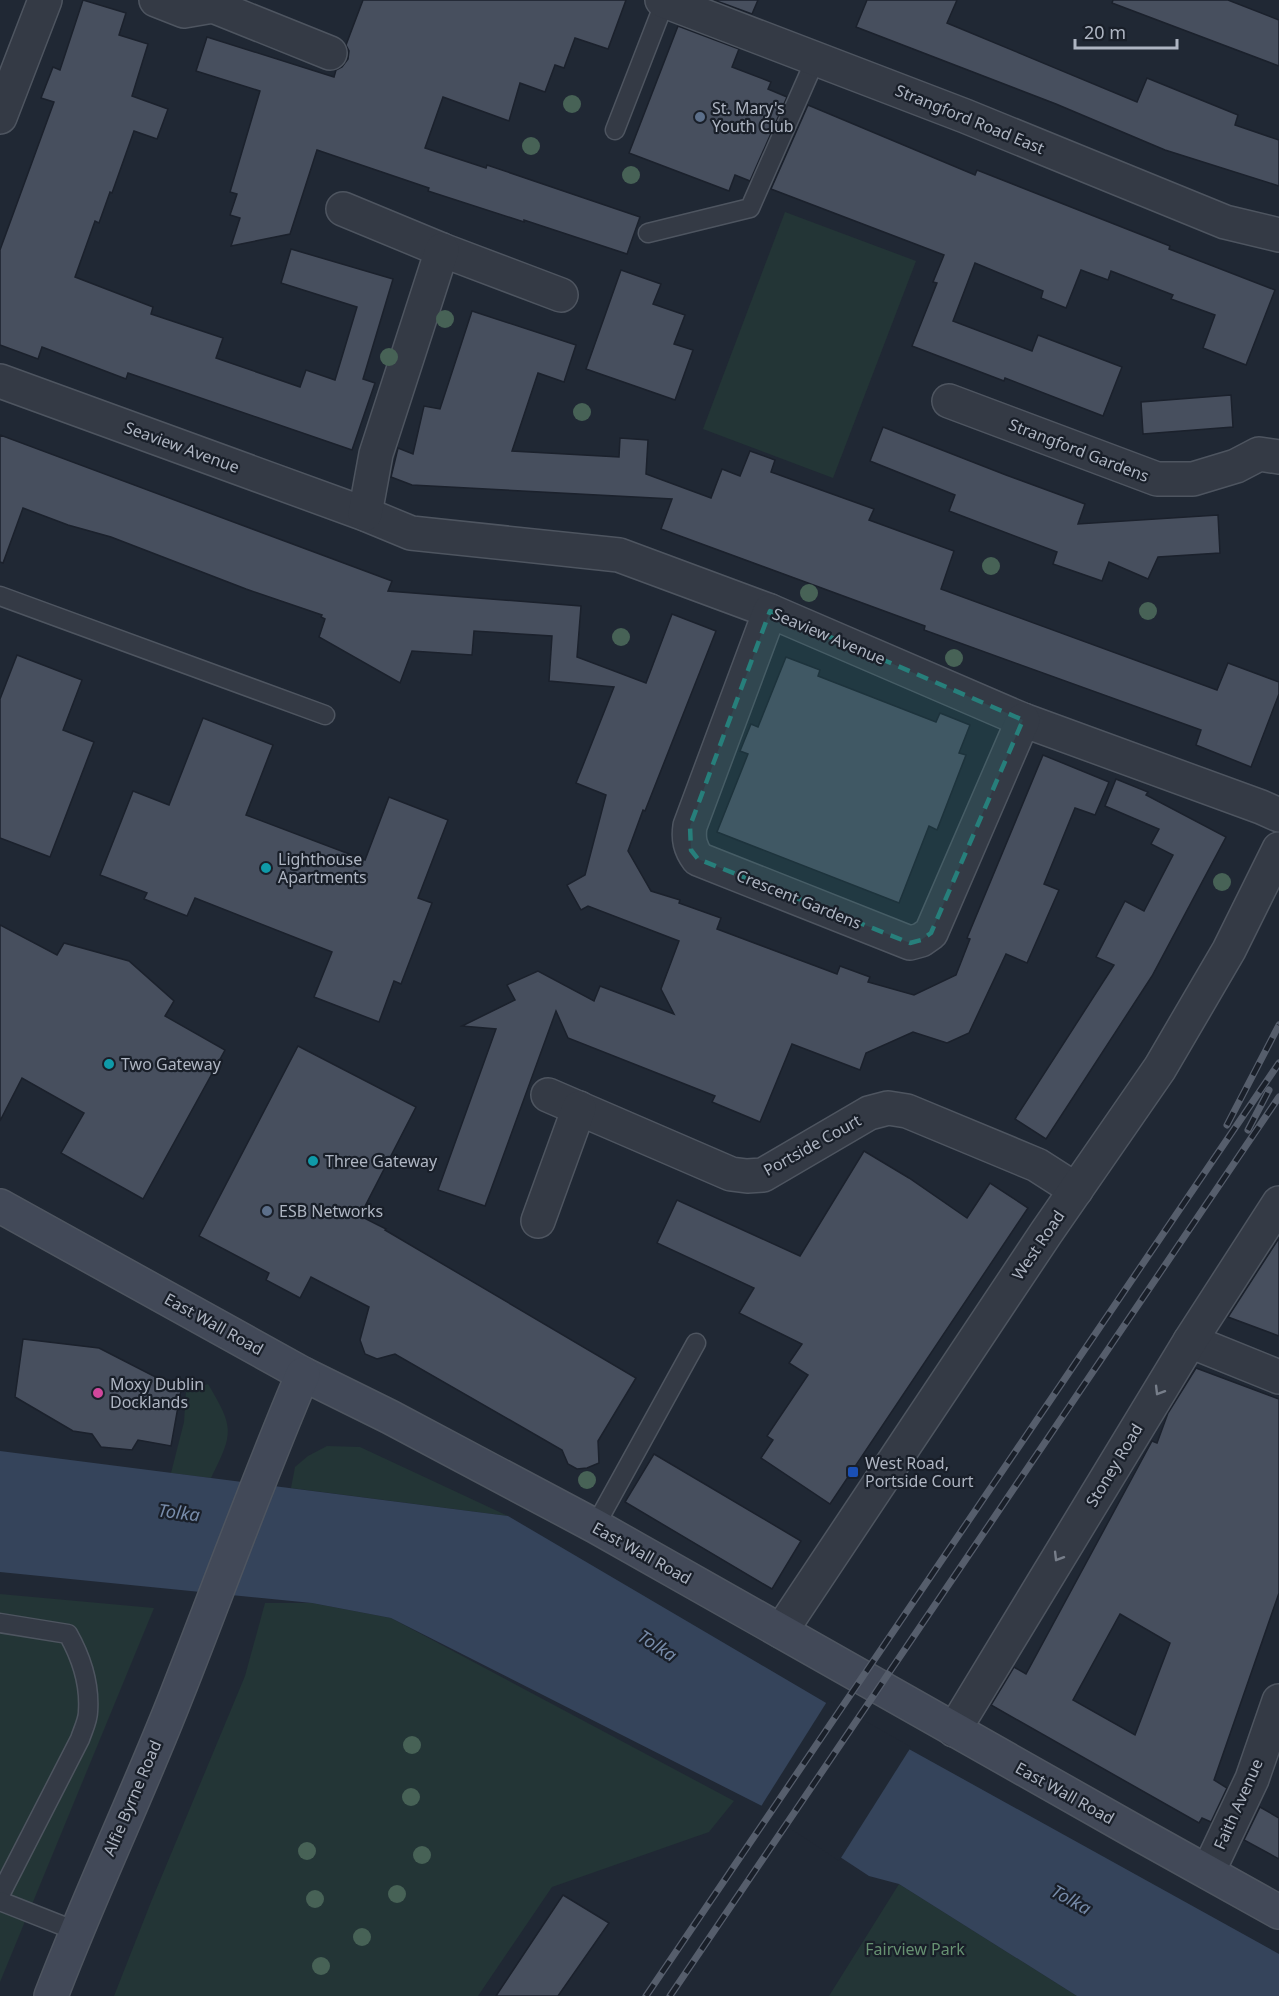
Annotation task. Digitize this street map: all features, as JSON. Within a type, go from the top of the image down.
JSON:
[{"type":"main road","name":"East Wall Road","points":[[0,1206],[303,1374],[390,1417],[595,1526],[1279,1912]]},
{"type":"main road","name":"Alfie Byrne Road","points":[[51,1996],[76,1931],[177,1695],[212,1600],[303,1374]]},
{"type":"street","points":[[0,117],[45,0]]},
{"type":"street","points":[[156,0],[184,11],[213,6],[330,53]]},
{"type":"street","name":"Strangford Road East","points":[[663,0],[966,116],[1225,222],[1279,235]]},
{"type":"street","points":[[343,209],[442,250],[561,295]]},
{"type":"street","points":[[365,514],[376,454],[442,250]]},
{"type":"street","name":"Seaview Avenue","points":[[0,381],[365,514],[411,533],[619,555],[770,610],[1023,720],[1279,815]]},
{"type":"street","name":"Strangford Gardens","points":[[949,401],[1157,479],[1193,479],[1236,466],[1259,454],[1279,457]]},
{"type":"street","name":"Crescent Gardens","points":[[770,610],[690,826],[691,850],[698,859],[910,943],[921,940],[931,933],[1023,720]]},
{"type":"street","name":"West Road","points":[[781,1631],[1160,1068],[1229,950],[1279,849]]},
{"type":"street","name":"Portside Court","points":[[548,1095],[731,1174],[747,1176],[763,1175],[869,1113],[888,1108],[906,1111],[1037,1165],[1076,1190]]},
{"type":"street","points":[[538,1221],[579,1108]]},
{"type":"street","name":"Stoney Road","points":[[954,1730],[1190,1341],[1279,1203]]},
{"type":"street","points":[[1190,1341],[1279,1377]]},
{"type":"street","name":"Faith Avenue","points":[[1208,1872],[1252,1779],[1279,1701]]},
{"type":"lane","points":[[615,130],[663,0]]},
{"type":"lane","points":[[648,233],[750,208],[816,58]]},
{"type":"lane","points":[[0,596],[325,715]]},
{"type":"lane","points":[[595,1526],[696,1343]]},
{"type":"lane","points":[[0,1623],[68,1634],[77,1650],[86,1682],[88,1713],[80,1739],[0,1895]]},
{"type":"lane","points":[[0,1901],[76,1931]]},
{"type":"highlighted area","points":[[770,611],[1023,720],[931,933],[921,940],[910,943],[698,859],[691,850],[690,826]]},
{"type":"green space","points":[[785,212],[916,261],[833,478],[703,429]]},
{"type":"green space","points":[[208,1384],[226,1421],[228,1430],[224,1450],[211,1478],[171,1473],[184,1422],[186,1391]]},
{"type":"green space","points":[[327,1446],[360,1447],[508,1516],[291,1488],[295,1467],[308,1456]]},
{"type":"green space","points":[[0,1594],[154,1608],[0,1982]]},
{"type":"green space","points":[[265,1603],[312,1603],[391,1618],[734,1801],[709,1832],[552,1887],[478,1996],[114,1996],[245,1676]]},
{"type":"green space","name":"Fairview Park","points":[[899,1884],[1077,1996],[829,1996]]},
{"type":"water","name":"Tolka","points":[[0,1451],[508,1516],[833,1707],[1279,1954],[1279,1996],[1077,1996],[899,1884],[869,1876],[764,1807],[391,1618],[312,1603],[0,1572]]},
{"type":"pier","points":[[828,1700],[911,1747],[839,1861],[760,1808]]},
{"type":"building","points":[[83,0],[126,13],[119,35],[148,44],[132,96],[168,109],[157,139],[134,131],[112,193],[110,192],[99,223],[95,221],[75,277],[153,307],[151,314],[223,338],[216,358],[300,387],[306,370],[335,380],[357,307],[281,283],[291,249],[393,279],[363,379],[375,383],[352,450],[128,373],[126,379],[42,347],[38,359],[0,345],[0,250],[54,102],[41,98],[53,67],[60,70]]},
{"type":"building","points":[[363,0],[626,0],[608,49],[575,38],[564,68],[555,65],[545,92],[520,83],[509,121],[443,97],[425,148],[486,168],[487,165],[640,217],[627,254],[428,191],[429,188],[317,150],[290,234],[231,246],[240,218],[230,215],[237,194],[230,192],[260,91],[196,71],[207,37],[334,77],[336,70],[342,67],[348,59],[349,51],[346,45]]},
{"type":"building","points":[[714,0],[758,0],[752,14]]},
{"type":"building","points":[[867,0],[957,0],[947,23],[1137,102],[1147,78],[1238,115],[1235,125],[1279,140],[1279,186],[1165,150],[1056,104],[856,27]]},
{"type":"building","points":[[1113,0],[1228,0],[1279,20],[1279,66],[1112,3]]},
{"type":"building","name":"St. Mary's Youth Club","points":[[678,26],[739,49],[732,67],[771,82],[768,89],[787,97],[750,181],[735,175],[729,191],[629,153]]},
{"type":"building","points":[[808,105],[975,175],[977,170],[1275,290],[1246,365],[1203,348],[1215,315],[1171,299],[1173,295],[1111,271],[1108,280],[1081,270],[1066,308],[1041,298],[1043,291],[975,263],[953,321],[1032,351],[1038,335],[1122,367],[1103,416],[1005,378],[1004,381],[912,346],[937,283],[933,282],[944,255],[771,189]]},
{"type":"building","points":[[621,270],[661,284],[653,304],[685,315],[674,344],[693,350],[675,400],[586,369]]},
{"type":"building","points":[[472,311],[576,345],[564,382],[538,373],[512,451],[619,457],[620,438],[648,440],[646,474],[711,498],[722,469],[740,476],[750,451],[775,460],[771,472],[874,509],[869,520],[954,551],[941,589],[1217,690],[1228,663],[1279,682],[1279,694],[1251,767],[1196,745],[1201,730],[924,630],[925,626],[661,529],[672,499],[412,485],[391,477],[398,448],[413,454],[424,406],[440,409]]},
{"type":"building","points":[[1231,395],[1233,427],[1143,434],[1141,402]]},
{"type":"building","points":[[883,427],[1085,504],[1078,524],[1218,515],[1220,553],[1158,557],[1148,579],[1109,562],[1102,581],[1053,564],[1057,552],[949,511],[955,495],[870,461]]},
{"type":"building","points":[[0,435],[392,581],[388,591],[581,606],[577,657],[646,683],[672,614],[716,631],[628,851],[651,891],[680,900],[679,903],[721,918],[717,929],[837,974],[840,966],[870,977],[868,982],[914,995],[956,975],[970,939],[967,938],[1043,755],[1109,782],[1095,815],[1075,808],[1044,884],[1059,890],[1027,963],[1006,954],[969,1033],[947,1043],[913,1032],[866,1053],[860,1070],[792,1044],[760,1122],[712,1102],[715,1096],[568,1038],[556,1011],[485,1206],[438,1190],[496,1029],[462,1026],[515,1000],[507,985],[538,971],[594,1001],[600,986],[674,1014],[661,989],[679,941],[588,906],[581,910],[567,885],[585,875],[606,795],[576,783],[614,687],[549,681],[552,636],[474,631],[472,655],[412,651],[400,683],[319,637],[325,619],[321,617],[322,615],[246,589],[111,537],[68,525],[23,508],[3,563],[0,562]]},
{"type":"building","points":[[17,655],[82,680],[63,730],[94,742],[50,857],[0,838],[0,699]]},
{"type":"building","points":[[786,657],[820,670],[818,676],[936,722],[940,713],[970,725],[959,753],[966,755],[937,830],[929,826],[899,903],[717,832],[748,754],[740,751],[751,724],[758,727]]},
{"type":"building","name":"Lighthouse Apartments","points":[[203,718],[273,745],[246,815],[365,860],[389,797],[448,820],[418,898],[432,903],[401,984],[394,981],[379,1022],[314,997],[332,952],[195,898],[187,916],[144,899],[147,893],[100,875],[133,791],[169,805]]},
{"type":"building","points":[[1116,779],[1148,792],[1146,795],[1226,837],[1152,976],[1046,1139],[1015,1119],[1114,965],[1096,957],[1125,901],[1144,911],[1173,855],[1151,844],[1159,829],[1105,806]]},
{"type":"building","name":"Two Gateway","points":[[0,925],[57,955],[64,943],[129,961],[174,1001],[165,1016],[225,1050],[143,1199],[61,1153],[84,1113],[22,1078],[0,1121]]},
{"type":"building","points":[[298,1046],[416,1107],[360,1216],[386,1229],[636,1378],[598,1441],[599,1463],[577,1469],[568,1464],[562,1450],[395,1354],[377,1359],[365,1354],[360,1340],[369,1307],[311,1277],[300,1298],[266,1280],[269,1273],[199,1236]]},
{"type":"building","points":[[864,1151],[909,1178],[967,1218],[990,1183],[1028,1208],[830,1504],[761,1458],[773,1440],[767,1436],[808,1375],[789,1363],[802,1344],[739,1313],[754,1288],[657,1243],[677,1200],[800,1256]]},
{"type":"building","points":[[1279,1238],[1279,1336],[1228,1317]]},
{"type":"building","name":"Moxy Dublin Docklands","points":[[23,1339],[99,1348],[181,1390],[171,1446],[138,1440],[132,1450],[101,1447],[92,1434],[73,1431],[15,1397]]},
{"type":"building","points":[[1196,1368],[1279,1399],[1279,1593],[1214,1780],[1227,1788],[1211,1822],[1202,1818],[1199,1823],[991,1705],[1014,1667],[1026,1674],[1152,1441],[1157,1443],[1168,1413]],"holes":[[[1120,1614],[1170,1643],[1135,1735],[1073,1700]]]},
{"type":"building","points":[[654,1454],[801,1541],[772,1589],[625,1502]]},
{"type":"building","points":[[1260,1807],[1279,1818],[1279,1859],[1244,1840]]},
{"type":"building","points":[[563,1895],[609,1923],[558,1996],[496,1996]]},
{"type":"railway","points":[[1227,1125],[1279,1025]]},
{"type":"railway","points":[[646,1996],[1279,1063]]},
{"type":"railway","points":[[1248,1130],[1269,1090]]},
{"type":"railway","points":[[670,1996],[1279,1097]]},
{"type":"place","name":"St. Mary's Youth Club","points":[[700,117]]},
{"type":"place","name":"Lighthouse Apartments","points":[[266,868]]},
{"type":"place","name":"Two Gateway","points":[[109,1064]]},
{"type":"place","name":"Three Gateway","points":[[313,1161]]},
{"type":"place","name":"ESB Networks","points":[[267,1211]]},
{"type":"place","name":"Moxy Dublin Docklands","points":[[98,1393]]},
{"type":"place","name":"West Road, Portside Court","points":[[853,1472]]}]
